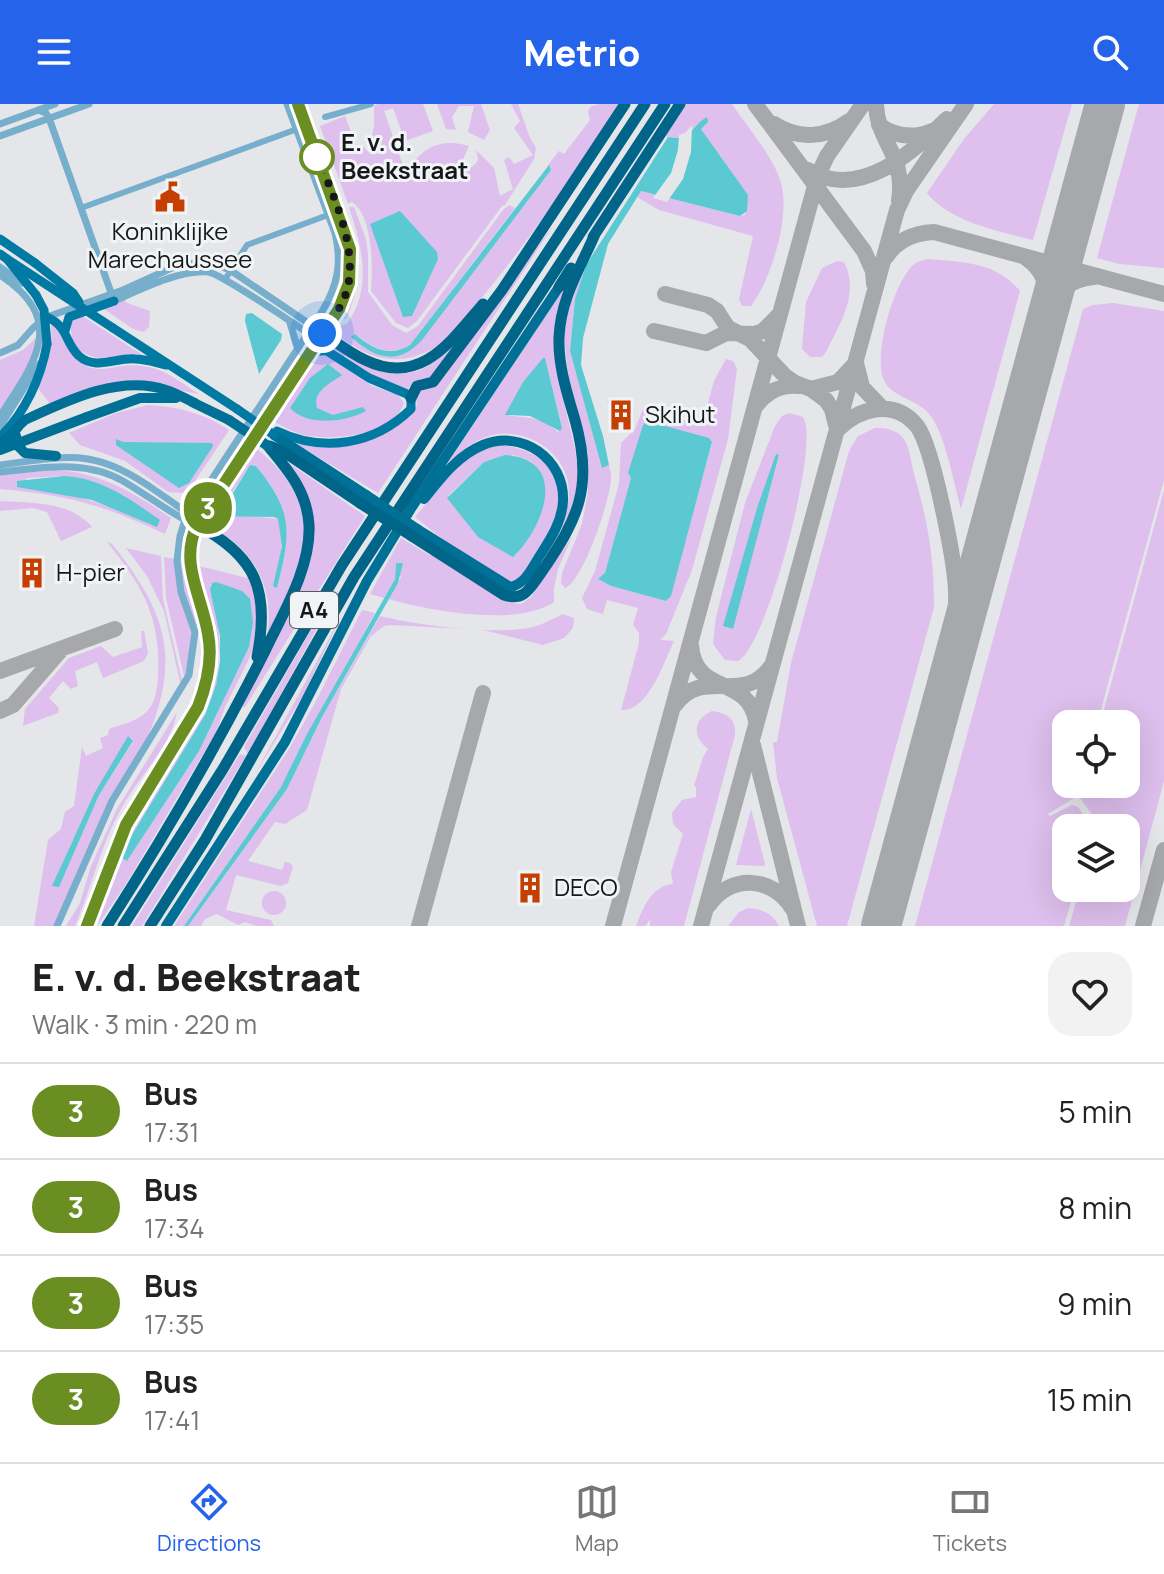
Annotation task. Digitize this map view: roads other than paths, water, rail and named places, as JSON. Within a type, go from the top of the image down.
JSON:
[{"type":"highway","points":[[411,398],[417,386],[433,382],[527,251],[625,104]]},
{"type":"highway","name":"A4","points":[[123,926],[223,769],[342,565],[645,104]]},
{"type":"highway","name":"A4","points":[[150,926],[205,840],[354,577],[665,104]]},
{"type":"highway","name":"A4","points":[[166,926],[285,742],[350,614],[393,538],[680,104]]},
{"type":"highway","name":"A4","points":[[415,532],[504,595],[516,598],[527,592],[568,533],[580,502],[583,455],[563,380],[560,330],[569,287],[595,234]]},
{"type":"highway","points":[[318,326],[337,343],[366,361],[389,368],[429,359],[450,343],[527,251]]},
{"type":"highway","points":[[56,456],[25,453],[18,446],[16,434],[20,425],[40,413],[109,389],[134,387],[166,390],[273,437]]},
{"type":"highway","points":[[0,450],[145,397],[172,397],[195,403]]},
{"type":"highway","points":[[0,443],[16,434]]},
{"type":"highway","name":"A4","points":[[273,437],[284,452],[363,499],[415,532],[504,585],[517,585],[526,577],[558,525],[563,501],[560,478],[549,460],[532,446],[512,441],[484,444],[457,462],[393,538]]},
{"type":"highway","name":"A4","points":[[107,926],[182,807],[254,673],[297,579],[309,535],[306,509],[299,487],[273,437]]},
{"type":"highway","name":"A4","points":[[190,519],[232,546],[249,567],[254,579],[262,605],[263,627],[254,673]]},
{"type":"main road","points":[[0,239],[73,293],[84,308]]},
{"type":"main road","points":[[2,260],[84,308],[255,421],[273,437],[321,444],[353,441],[381,431],[411,409],[411,398],[369,378],[327,351],[307,356]]},
{"type":"main road","points":[[0,437],[19,415],[32,391],[47,344],[44,310],[36,295],[2,260]]},
{"type":"main road","points":[[65,331],[69,317],[113,297]]},
{"type":"main road","points":[[47,317],[60,323],[76,353],[86,361],[102,364],[136,359],[170,366]]},
{"type":"street","points":[[0,124],[55,104]]},
{"type":"street","points":[[0,136],[89,104]]},
{"type":"street","points":[[87,926],[113,852],[126,825],[198,707],[204,691],[209,668],[209,639],[195,592],[190,519],[307,356],[333,293],[339,251],[287,104]]},
{"type":"street","points":[[57,926],[107,810],[189,675],[195,632],[181,592],[177,561],[180,536],[297,346],[339,309],[349,283],[350,249],[298,104]]},
{"type":"street","points":[[325,117],[371,104]]},
{"type":"street","points":[[38,110],[49,118],[113,297]]},
{"type":"street","points":[[81,208],[306,126]]},
{"type":"street","points":[[226,278],[247,245],[328,215]]},
{"type":"street","points":[[113,297],[184,264],[207,263],[230,270],[318,326]]},
{"type":"street","points":[[0,353],[14,348],[47,317],[196,272],[214,273],[226,278],[290,323],[318,326]]},
{"type":"street","points":[[0,275],[19,288],[28,299],[39,329],[35,360],[0,416]]},
{"type":"street","points":[[301,318],[318,326]]},
{"type":"street","points":[[290,323],[297,346]]},
{"type":"street","points":[[0,427],[36,371],[47,344]]},
{"type":"street","points":[[0,465],[56,456],[91,458],[124,470],[190,519]]},
{"type":"street","points":[[0,472],[69,466],[104,472],[190,519]]},
{"type":"water","points":[[707,117],[708,122],[701,129],[748,195],[747,211],[740,216],[641,191],[608,244],[583,338],[581,365],[609,465],[602,468],[570,351],[575,299],[586,265],[668,137],[687,135]]},
{"type":"water","points":[[549,165],[551,170],[413,348],[404,354],[387,356],[369,350],[351,337],[355,334],[374,347],[388,351],[410,345]]},
{"type":"water","points":[[400,211],[437,252],[438,259],[412,316],[403,317],[370,224]]},
{"type":"water","points":[[252,313],[282,334],[259,374],[245,321],[246,314]]},
{"type":"water","points":[[543,358],[562,428],[560,431],[530,416],[505,415],[523,382]]},
{"type":"water","points":[[328,364],[342,375],[320,392],[317,408],[333,415],[363,407],[366,411],[327,421],[306,418],[290,408],[310,378]]},
{"type":"water","points":[[647,421],[709,438],[712,442],[671,596],[666,601],[611,586],[598,579],[605,573],[631,478],[628,473]]},
{"type":"water","points":[[116,439],[123,442],[212,443],[213,446],[189,483],[179,488],[116,445]]},
{"type":"water","points":[[776,454],[779,455],[733,629],[723,626]]},
{"type":"water","points":[[505,455],[525,459],[538,469],[544,481],[545,497],[541,513],[534,529],[513,557],[478,537],[447,498],[484,462]]},
{"type":"water","points":[[250,465],[256,466],[268,482],[283,510],[287,537],[277,588],[273,586],[282,546],[278,519],[219,516]]},
{"type":"water","points":[[64,476],[91,481],[115,491],[160,520],[157,527],[92,500],[17,487],[17,481]]},
{"type":"water","points":[[396,563],[403,563],[398,583],[322,717],[287,789],[188,926],[184,926],[281,787],[307,734],[395,579]]},
{"type":"water","points":[[216,582],[242,591],[250,599],[253,622],[249,647],[199,751],[127,861],[122,858],[127,843],[205,715],[216,685],[220,636],[210,589]]},
{"type":"water","points":[[128,736],[133,741],[99,795],[59,887],[52,886],[94,794]]},
{"type":"place","name":"E. v. d. Beekstraat","points":[[317,157]]},
{"type":"place","name":"Koninklijke Marechaussee","points":[[170,197]]},
{"type":"place","name":"Skihut","points":[[621,415]]},
{"type":"place","name":"H-pier","points":[[32,573]]},
{"type":"place","name":"DECO","points":[[530,888]]}]
